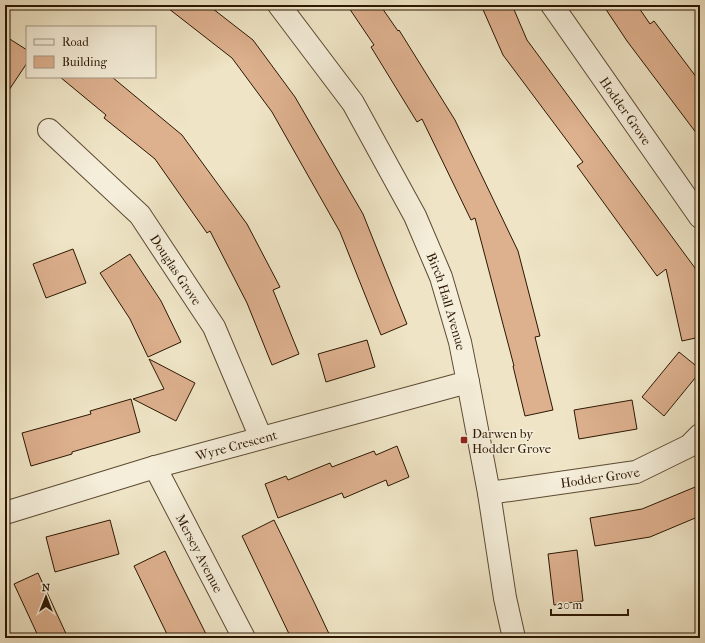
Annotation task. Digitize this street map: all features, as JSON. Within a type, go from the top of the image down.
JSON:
[{"type":"street","name":"Birch Hall Avenue","points":[[280,5],[353,103],[415,216],[441,277],[460,342],[489,492],[505,598],[514,638]]},
{"type":"street","name":"Hodder Grove","points":[[552,5],[553,10],[700,217]]},
{"type":"street","name":"Douglas Grove","points":[[50,130],[140,215],[214,326],[261,438]]},
{"type":"street","name":"Wyre Crescent","points":[[5,512],[155,467],[468,382]]},
{"type":"street","name":"Hodder Grove","points":[[489,492],[636,472],[689,446],[700,435]]},
{"type":"street","name":"Mersey Avenue","points":[[155,467],[244,638]]},
{"type":"building","points":[[164,5],[208,5],[253,40],[295,97],[363,214],[407,324],[381,335],[340,232],[272,112],[232,58]]},
{"type":"building","points":[[347,5],[380,5],[398,31],[399,30],[455,120],[518,251],[540,336],[535,337],[553,410],[525,416],[514,366],[475,218],[471,220],[422,119],[417,122],[371,47],[374,45]]},
{"type":"building","points":[[481,5],[512,5],[527,40],[695,268],[700,289],[700,337],[682,341],[666,269],[657,276],[577,166],[583,162],[503,55]]},
{"type":"building","points":[[603,5],[637,5],[650,24],[654,21],[700,82],[700,138],[627,41]]},
{"type":"building","points":[[5,36],[26,49],[26,64],[5,96]]},
{"type":"building","points":[[61,78],[113,78],[182,135],[247,224],[280,287],[273,290],[299,354],[272,365],[247,303],[210,231],[207,233],[155,159],[104,118],[106,115]]},
{"type":"building","points":[[73,249],[86,283],[46,298],[33,264]]},
{"type":"building","points":[[130,254],[161,301],[181,342],[148,357],[130,319],[100,273]]},
{"type":"building","points":[[367,340],[375,367],[326,382],[318,354]]},
{"type":"building","points":[[679,352],[700,369],[700,372],[664,416],[642,397]]},
{"type":"building","points":[[149,359],[195,383],[176,421],[133,399],[164,389]]},
{"type":"building","points":[[131,399],[140,432],[31,466],[22,433],[91,414],[90,411]]},
{"type":"building","points":[[632,400],[637,429],[579,439],[574,410]]},
{"type":"building","points":[[397,446],[409,477],[388,486],[386,480],[344,498],[342,493],[278,518],[265,484],[286,476],[288,480],[330,463],[332,467],[374,451],[376,455]]},
{"type":"building","points":[[700,485],[700,516],[650,537],[595,546],[590,518],[642,509]]},
{"type":"building","points":[[110,520],[119,554],[55,572],[46,537]]},
{"type":"building","points":[[274,520],[331,638],[291,638],[242,536]]},
{"type":"building","points":[[577,550],[583,601],[554,605],[548,554]]},
{"type":"building","points":[[165,551],[208,638],[169,638],[164,628],[134,566]]},
{"type":"building","points":[[38,573],[68,638],[39,638],[14,584]]},
{"type":"place","name":"Darwen by Hodder Grove","points":[[464,440]]}]
